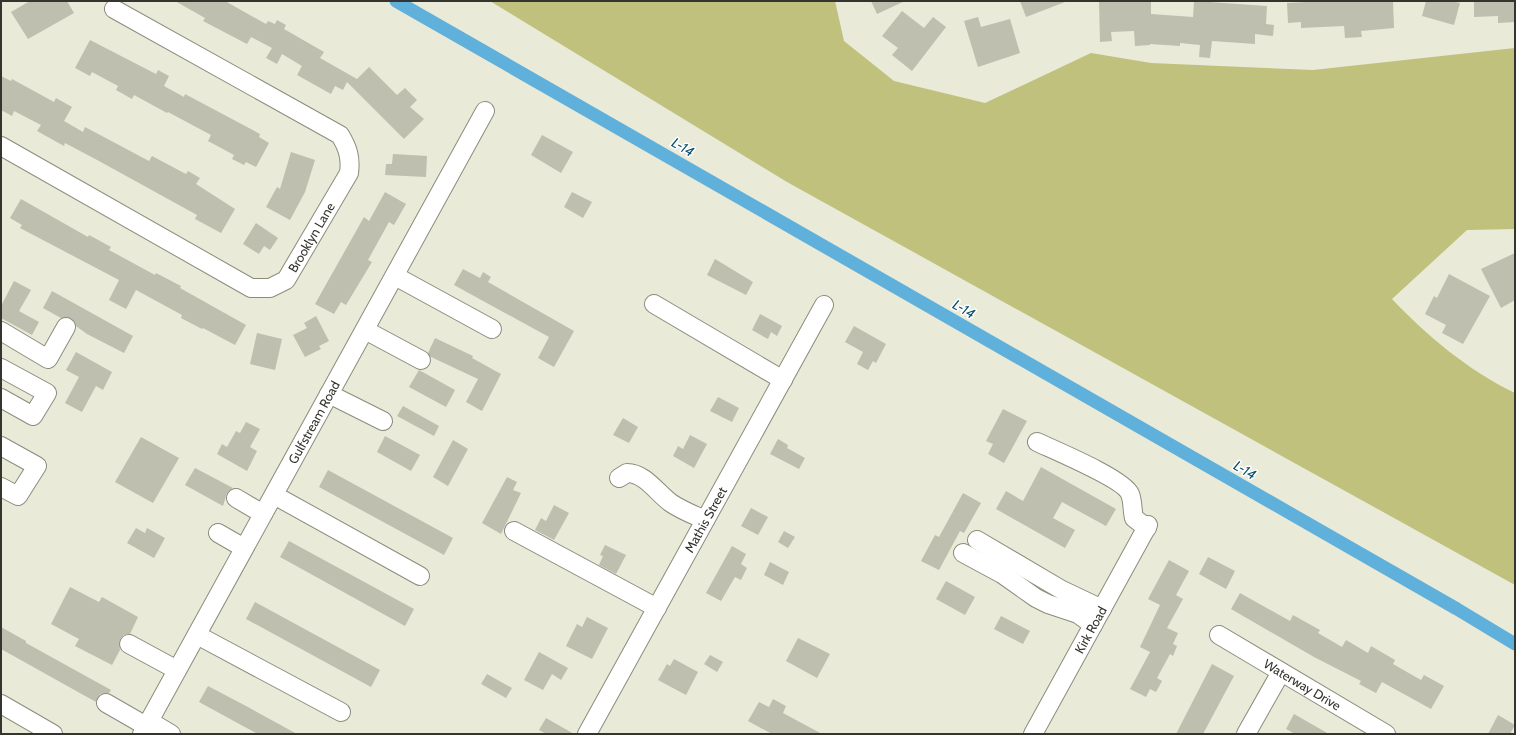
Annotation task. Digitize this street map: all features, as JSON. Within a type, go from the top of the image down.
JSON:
[{"type":"street","name":"Brooklyn Lane","points":[[1,146],[251,288],[270,288],[286,280],[349,173],[349,153],[340,135],[114,9]]},
{"type":"street","name":"Gulfstream Road","points":[[146,727],[485,111]]},
{"type":"street","points":[[395,276],[492,329]]},
{"type":"street","points":[[654,304],[783,380]]},
{"type":"street","name":"Mathis Street","points":[[588,734],[824,305]]},
{"type":"street","points":[[1,331],[48,359],[66,327]]},
{"type":"street","points":[[365,330],[421,360]]},
{"type":"street","points":[[1,368],[46,393],[33,416],[1,398]]},
{"type":"street","points":[[329,394],[383,421]]},
{"type":"street","name":"Kirk Road","points":[[1033,734],[1147,527],[1134,518],[1130,493],[1125,487],[1110,477],[1037,442]]},
{"type":"street","points":[[1,446],[37,466],[18,496],[1,487]]},
{"type":"street","points":[[619,478],[627,473],[637,476],[650,483],[670,502],[705,520]]},
{"type":"street","points":[[274,496],[420,576]]},
{"type":"street","points":[[236,498],[263,514]]},
{"type":"street","points":[[514,531],[657,608]]},
{"type":"street","points":[[218,533],[244,548]]},
{"type":"street","points":[[977,540],[1062,590],[1102,609]]},
{"type":"street","points":[[963,553],[1002,574],[1042,601],[1078,614],[1093,625]]},
{"type":"street","points":[[197,635],[342,712]]},
{"type":"street","name":"Waterway Drive","points":[[1219,635],[1386,734]]},
{"type":"street","points":[[129,644],[177,670]]},
{"type":"street","points":[[1246,734],[1280,672]]},
{"type":"street","points":[[106,703],[146,727],[172,734]]},
{"type":"street","points":[[1,704],[53,734]]},
{"type":"green space","points":[[490,1],[835,1],[844,41],[894,81],[985,103],[1091,53],[1151,63],[1313,70],[1515,48],[1515,229],[1467,230],[1392,299],[1405,313],[1449,352],[1481,374],[1515,393],[1515,585],[787,182]]},
{"type":"building","points":[[30,1],[67,1],[74,13],[28,39],[11,12]]},
{"type":"building","points":[[175,1],[225,1],[266,24],[268,21],[275,24],[277,20],[286,25],[284,29],[324,52],[320,58],[357,79],[369,67],[397,95],[405,88],[417,100],[410,107],[424,119],[404,139],[347,82],[343,90],[335,86],[331,94],[297,75],[302,66],[282,54],[277,64],[266,58],[272,48],[251,37],[247,44],[203,21],[205,18]]},
{"type":"building","points":[[871,1],[905,1],[877,14]]},
{"type":"building","points":[[1020,1],[1065,1],[1065,2],[1026,17]]},
{"type":"building","points":[[1099,1],[1151,1],[1151,14],[1193,17],[1194,1],[1267,6],[1266,24],[1274,25],[1273,36],[1255,34],[1255,44],[1212,41],[1210,58],[1199,57],[1200,45],[1180,43],[1180,46],[1150,44],[1135,46],[1134,31],[1111,32],[1112,41],[1100,42]]},
{"type":"building","points":[[1327,1],[1393,1],[1394,28],[1361,31],[1362,37],[1345,38],[1344,26],[1301,28],[1301,22],[1288,23],[1287,3]]},
{"type":"building","points":[[1426,1],[1452,1],[1460,3],[1454,25],[1422,16]]},
{"type":"building","points":[[1474,1],[1515,1],[1515,22],[1498,23],[1498,16],[1474,17]]},
{"type":"building","points":[[902,11],[924,28],[933,17],[946,27],[912,71],[892,55],[898,48],[882,36]]},
{"type":"building","points":[[978,17],[981,27],[1010,19],[1020,53],[978,67],[964,21]]},
{"type":"building","points":[[90,40],[156,74],[158,70],[169,76],[164,86],[184,97],[185,94],[260,134],[259,137],[269,143],[256,167],[246,162],[244,165],[232,159],[234,155],[208,141],[211,135],[134,95],[132,99],[116,90],[118,86],[92,72],[90,76],[75,68]]},
{"type":"building","points":[[1,76],[11,81],[12,79],[54,102],[56,98],[72,107],[64,121],[83,132],[85,127],[149,161],[152,156],[186,174],[188,171],[200,178],[196,184],[235,209],[221,233],[195,219],[197,215],[65,143],[64,146],[37,131],[41,125],[14,111],[12,116],[1,110]]},
{"type":"building","points":[[542,135],[573,152],[561,173],[531,155]]},
{"type":"building","points":[[291,152],[315,160],[305,192],[290,220],[266,207],[277,187],[280,189]]},
{"type":"building","points":[[393,154],[427,156],[426,177],[385,175],[386,164],[392,164]]},
{"type":"building","points":[[385,192],[406,204],[394,225],[389,222],[368,260],[372,262],[346,305],[341,302],[334,314],[315,304],[364,217],[369,221]]},
{"type":"building","points":[[572,192],[592,202],[583,218],[564,207]]},
{"type":"building","points":[[21,199],[88,237],[89,235],[111,247],[109,250],[155,275],[156,273],[181,286],[180,288],[246,325],[235,345],[181,318],[182,315],[136,290],[126,309],[109,300],[119,280],[20,228],[22,225],[10,218]]},
{"type":"building","points":[[256,223],[278,238],[270,250],[264,246],[259,254],[243,244]]},
{"type":"building","points":[[1515,253],[1515,300],[1501,308],[1481,269]]},
{"type":"building","points":[[715,259],[753,282],[746,295],[707,275]]},
{"type":"building","points":[[463,269],[480,278],[483,272],[491,277],[488,282],[574,331],[554,367],[538,358],[549,337],[454,285]]},
{"type":"building","points":[[1449,274],[1490,296],[1463,344],[1442,333],[1446,325],[1425,314],[1434,296],[1437,298]]},
{"type":"building","points":[[14,281],[31,290],[19,311],[39,322],[32,335],[1,318],[1,306]]},
{"type":"building","points":[[52,291],[133,336],[124,353],[87,334],[76,326],[71,318],[61,318],[43,308]]},
{"type":"building","points":[[760,314],[782,326],[777,336],[771,332],[768,339],[752,330]]},
{"type":"building","points":[[316,316],[329,341],[319,346],[321,349],[305,357],[293,335],[307,328],[304,323]]},
{"type":"building","points":[[854,326],[886,344],[876,363],[873,361],[868,370],[857,364],[863,352],[845,342]]},
{"type":"building","points":[[257,333],[282,339],[275,370],[250,364]]},
{"type":"building","points":[[435,338],[473,356],[472,358],[501,374],[482,411],[466,402],[478,379],[431,357],[428,353]]},
{"type":"building","points":[[76,352],[112,372],[103,390],[96,386],[82,412],[65,403],[79,377],[66,370]]},
{"type":"building","points":[[419,370],[455,390],[446,407],[409,387]]},
{"type":"building","points":[[718,397],[739,408],[732,422],[710,411]]},
{"type":"building","points":[[403,406],[439,426],[434,436],[397,416]]},
{"type":"building","points":[[1003,409],[1027,421],[1004,463],[988,454],[993,444],[986,441]]},
{"type":"building","points":[[623,418],[638,427],[629,443],[613,435]]},
{"type":"building","points":[[246,422],[260,429],[250,447],[257,451],[247,471],[217,454],[222,444],[227,447],[236,431],[240,433]]},
{"type":"building","points":[[690,435],[707,444],[694,468],[673,456],[678,446],[683,449]]},
{"type":"building","points":[[385,436],[420,455],[411,471],[377,452]]},
{"type":"building","points":[[141,437],[179,458],[153,503],[115,482]]},
{"type":"building","points":[[778,439],[788,445],[787,448],[805,458],[799,469],[770,454]]},
{"type":"building","points":[[453,440],[468,449],[448,486],[433,477]]},
{"type":"building","points":[[1041,467],[1116,509],[1106,526],[1062,502],[1053,518],[1075,530],[1065,548],[996,509],[1006,491],[1023,501]]},
{"type":"building","points":[[195,468],[233,488],[227,493],[223,506],[185,485]]},
{"type":"building","points":[[328,470],[453,538],[444,555],[319,487]]},
{"type":"building","points":[[507,477],[517,482],[513,490],[521,493],[501,534],[482,523]]},
{"type":"building","points":[[963,493],[981,503],[964,533],[960,531],[939,570],[921,561],[935,535],[939,537]]},
{"type":"building","points":[[554,505],[569,513],[554,540],[535,530],[541,518],[546,521]]},
{"type":"building","points":[[751,508],[768,517],[758,535],[741,526]]},
{"type":"building","points":[[136,528],[145,533],[147,528],[165,538],[154,558],[127,543]]},
{"type":"building","points":[[784,531],[795,537],[788,548],[778,542]]},
{"type":"building","points":[[289,541],[414,609],[405,626],[280,557]]},
{"type":"building","points":[[605,545],[626,555],[616,574],[599,565],[603,556],[600,555]]},
{"type":"building","points":[[732,546],[746,554],[741,564],[747,568],[741,580],[735,577],[721,601],[706,593]]},
{"type":"building","points":[[1208,557],[1235,571],[1226,589],[1199,574]]},
{"type":"building","points":[[1169,560],[1189,571],[1176,595],[1183,599],[1167,628],[1178,633],[1173,644],[1177,646],[1173,656],[1170,654],[1157,678],[1162,681],[1156,692],[1150,689],[1146,697],[1130,689],[1150,652],[1140,647],[1160,605],[1148,599]]},
{"type":"building","points":[[770,562],[789,572],[783,585],[764,575]]},
{"type":"building","points":[[946,581],[975,597],[965,615],[936,599]]},
{"type":"building","points":[[70,587],[99,602],[102,597],[138,617],[130,634],[124,635],[120,639],[120,650],[112,665],[75,646],[79,639],[51,624]]},
{"type":"building","points":[[1240,593],[1290,621],[1293,615],[1320,630],[1318,633],[1342,647],[1346,640],[1368,653],[1371,646],[1395,660],[1393,664],[1421,680],[1424,675],[1444,686],[1431,709],[1382,682],[1376,693],[1359,684],[1361,681],[1314,657],[1231,609]]},
{"type":"building","points":[[255,602],[380,670],[371,687],[246,619]]},
{"type":"building","points":[[1001,616],[1030,631],[1023,644],[994,629]]},
{"type":"building","points":[[587,617],[608,628],[592,659],[566,646],[577,624],[582,627]]},
{"type":"building","points":[[1,627],[26,641],[26,643],[111,690],[109,693],[100,694],[96,702],[1,649]]},
{"type":"building","points":[[798,638],[830,654],[817,678],[786,661]]},
{"type":"building","points":[[539,652],[568,668],[561,680],[552,674],[543,690],[524,680]]},
{"type":"building","points":[[710,655],[723,662],[717,672],[704,664]]},
{"type":"building","points":[[674,659],[698,672],[686,695],[658,680],[667,664],[670,666]]},
{"type":"building","points":[[1212,664],[1234,676],[1203,734],[1176,734]]},
{"type":"building","points":[[487,674],[512,688],[506,698],[481,684]]},
{"type":"building","points":[[208,686],[297,734],[258,734],[243,726],[199,702]]},
{"type":"building","points":[[773,699],[786,706],[783,713],[822,734],[772,734],[748,721],[759,702],[769,707]]},
{"type":"building","points":[[1294,714],[1329,734],[1295,734],[1286,729]]},
{"type":"building","points":[[1498,715],[1515,725],[1510,734],[1488,734]]},
{"type":"building","points":[[546,718],[574,734],[546,734],[539,730]]},
{"type":"waterway","name":"L-14","points":[[396,1],[1457,609],[1515,644]]}]
